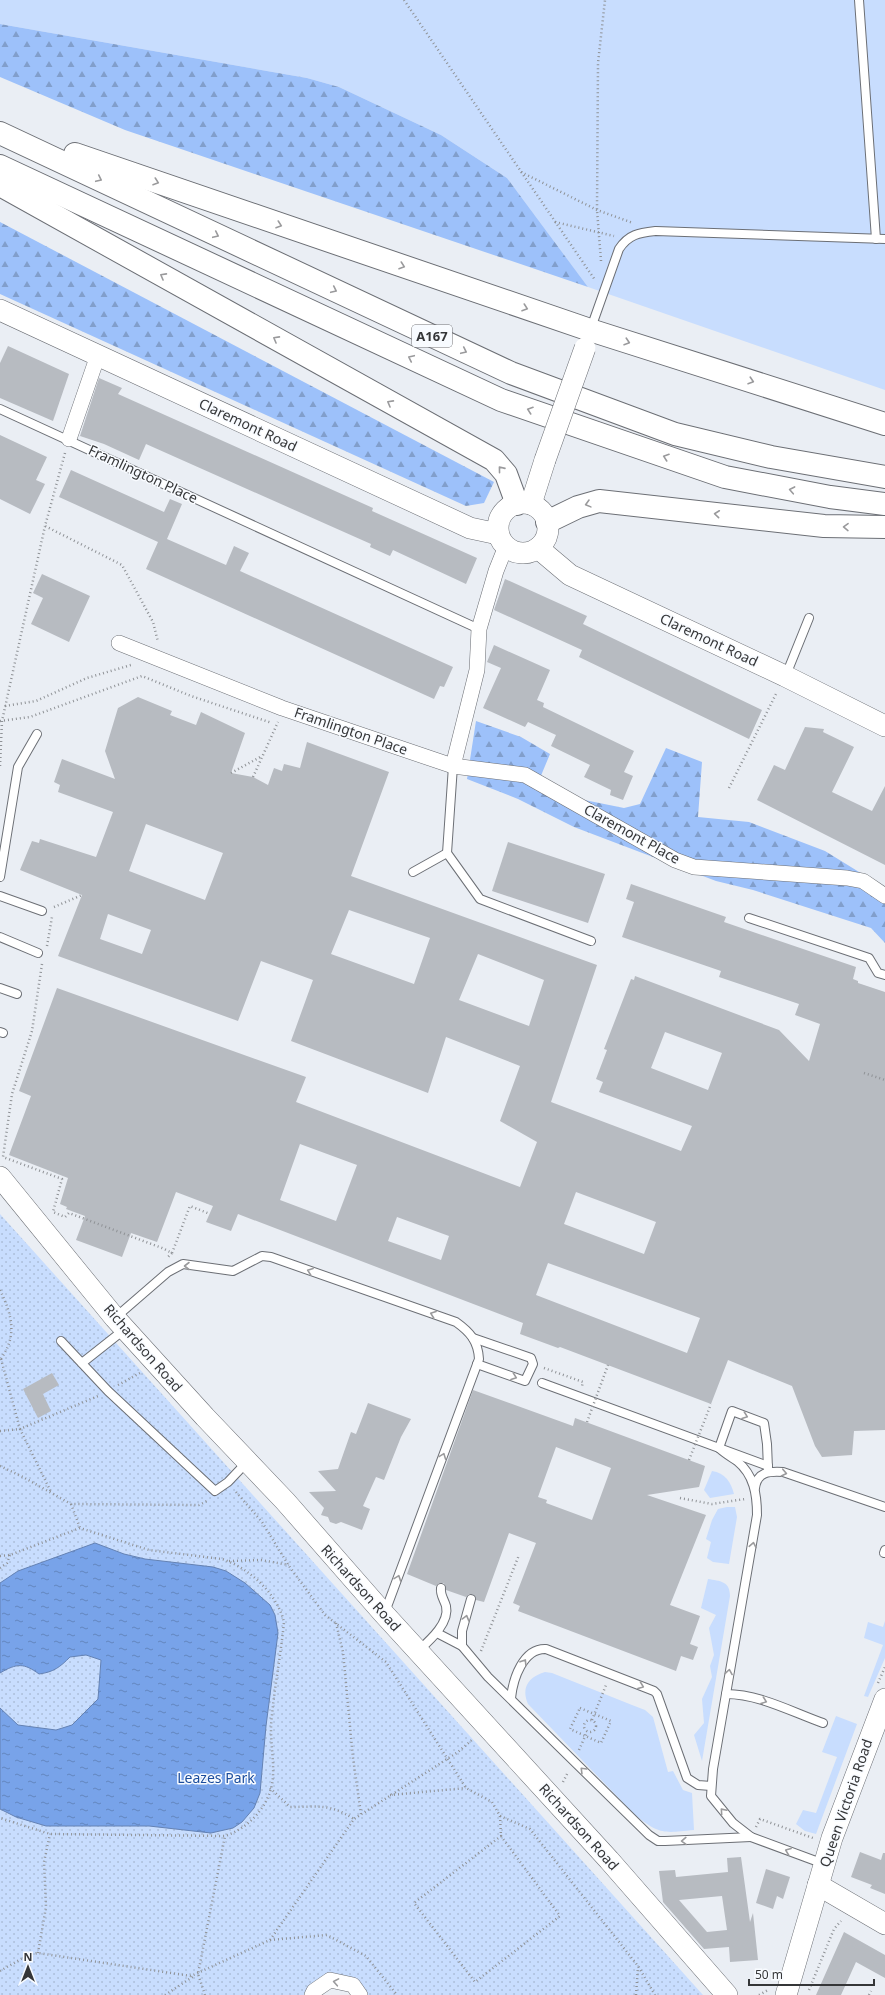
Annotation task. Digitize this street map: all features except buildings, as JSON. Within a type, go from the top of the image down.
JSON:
[{"type":"highway","points":[[0,129],[588,339],[885,424]]},
{"type":"highway","name":"A167","points":[[0,133],[511,373],[674,434],[771,457],[885,477]]},
{"type":"highway","name":"A167","points":[[0,166],[501,400],[725,477],[830,497],[885,504]]},
{"type":"highway","points":[[0,184],[494,460],[506,474],[524,504]]},
{"type":"highway","points":[[547,522],[578,507],[599,501],[824,526],[885,527]]},
{"type":"street","name":"Claremont Road","points":[[0,310],[470,528],[502,540]]},
{"type":"street","points":[[524,504],[545,460],[588,339]]},
{"type":"street","points":[[69,439],[98,355]]},
{"type":"street","points":[[453,766],[477,670],[479,629],[496,571],[502,540],[500,518],[504,511],[524,504],[541,511],[547,522],[546,536],[538,548],[530,552],[522,553],[513,551],[502,540]]},
{"type":"street","name":"Claremont Road","points":[[538,548],[570,575],[785,676],[885,726]]},
{"type":"street","name":"Framlington Place","points":[[119,643],[282,708],[453,766]]},
{"type":"street","name":"Claremont Place","points":[[453,766],[525,774],[674,860],[694,867],[848,878],[863,881],[885,896]]},
{"type":"street","name":"Richardson Road","points":[[0,1177],[120,1323],[285,1501],[384,1614],[609,1860],[727,1995]]},
{"type":"street","name":"Queen Victoria Road","points":[[786,1995],[824,1865],[841,1813],[885,1699]]},
{"type":"street","points":[[818,1885],[885,1924]]},
{"type":"street","points":[[312,1995],[314,1991],[330,1980],[353,1985],[360,1995]]},
{"type":"lane","points":[[859,0],[876,239]]},
{"type":"lane","points":[[588,339],[603,291],[619,249],[628,237],[641,232],[656,231],[885,239]]},
{"type":"lane","name":"Framlington Place","points":[[0,409],[69,439],[479,629]]},
{"type":"lane","points":[[785,676],[809,618]]},
{"type":"lane","points":[[0,877],[18,767],[37,734]]},
{"type":"lane","points":[[453,766],[447,853],[480,899],[591,941]]},
{"type":"lane","points":[[413,872],[447,853]]},
{"type":"lane","points":[[0,896],[42,911]]},
{"type":"lane","points":[[749,918],[869,958],[878,973],[885,975]]},
{"type":"lane","points":[[0,937],[38,953]]},
{"type":"lane","points":[[0,988],[17,994]]},
{"type":"lane","points":[[82,1363],[168,1272],[183,1264],[233,1271],[262,1256],[271,1257],[456,1322],[468,1330],[478,1348],[478,1364],[384,1614]]},
{"type":"lane","points":[[473,1338],[531,1358],[533,1364],[525,1381],[478,1364]]},
{"type":"lane","points":[[61,1342],[108,1391],[215,1491],[228,1482],[247,1461]]},
{"type":"lane","points":[[542,1383],[719,1448],[768,1469],[798,1476],[885,1508]]},
{"type":"lane","points":[[719,1448],[732,1411],[764,1423],[768,1469]]},
{"type":"lane","points":[[719,1448],[744,1468],[755,1488]]},
{"type":"lane","points":[[768,1469],[759,1477],[755,1488],[757,1515],[755,1532],[734,1639],[711,1786],[714,1801],[733,1823],[751,1837],[824,1865]]},
{"type":"lane","points":[[418,1651],[437,1633],[446,1611],[441,1594],[441,1588]]},
{"type":"lane","points":[[462,1646],[462,1631],[471,1599]]},
{"type":"lane","points":[[437,1633],[462,1646],[474,1661],[654,1839],[665,1841],[751,1837]]},
{"type":"lane","points":[[511,1698],[512,1688],[517,1673],[529,1654],[539,1648],[546,1649],[654,1691],[658,1694],[687,1778],[698,1785],[711,1786]]},
{"type":"lane","points":[[726,1694],[740,1694],[759,1699],[823,1723]]},
{"type":"path","points":[[404,0],[554,222],[603,291]]},
{"type":"path","points":[[601,262],[596,210],[598,63],[605,0]]},
{"type":"path","points":[[521,172],[596,210],[656,231]]},
{"type":"path","points":[[554,222],[598,233],[628,237]]},
{"type":"path","points":[[0,766],[1,721],[45,526],[69,439]]},
{"type":"path","points":[[5,706],[36,701],[87,678],[131,665],[162,659],[153,622],[122,565],[45,526]]},
{"type":"path","points":[[1,721],[30,717],[142,676],[191,696],[284,726]]},
{"type":"path","points":[[729,788],[785,676]]},
{"type":"path","points":[[253,777],[277,724]]},
{"type":"path","points":[[231,773],[262,756]]},
{"type":"path","points":[[46,947],[54,905],[82,895]]},
{"type":"path","points":[[43,961],[32,1032],[12,1094],[3,1157],[62,1179],[53,1212],[65,1217],[69,1213],[172,1253]]},
{"type":"path","points":[[864,1073],[885,1080]]},
{"type":"path","points":[[166,1258],[172,1253],[190,1206],[210,1214]]},
{"type":"path","points":[[0,1290],[10,1311],[12,1336],[0,1360],[20,1429],[51,1492]]},
{"type":"path","points":[[0,1431],[20,1429],[88,1402],[155,1362]]},
{"type":"path","points":[[587,1422],[608,1365]]},
{"type":"path","points":[[689,1460],[711,1404]]},
{"type":"path","points":[[0,1466],[72,1504],[199,1505],[210,1499],[215,1491]]},
{"type":"path","points":[[228,1482],[262,1522],[289,1566],[326,1615],[386,1662],[466,1788],[492,1802],[500,1816],[501,1836],[560,1916],[475,1982],[414,1903],[501,1836]]},
{"type":"path","points":[[680,1498],[712,1504],[745,1499]]},
{"type":"path","points":[[72,1504],[80,1528]]},
{"type":"path","points":[[0,1556],[10,1555],[80,1528],[131,1546],[150,1550],[194,1554],[228,1561],[262,1560],[289,1566]]},
{"type":"path","points":[[0,1568],[7,1563],[10,1555]]},
{"type":"path","points":[[474,1661],[479,1656],[519,1555]]},
{"type":"path","points":[[0,1818],[50,1834],[225,1836],[237,1832],[260,1811],[270,1788],[274,1774],[270,1739],[284,1622],[281,1609],[273,1596],[252,1576],[228,1561]]},
{"type":"path","points":[[336,1623],[343,1652],[353,1758],[361,1814]]},
{"type":"path","points":[[583,1742],[587,1732],[584,1728],[584,1724],[588,1720],[592,1720],[610,1674]]},
{"type":"path","points":[[580,1708],[595,1714],[611,1722],[601,1743],[570,1729],[580,1708]]},
{"type":"path","points":[[587,1732],[591,1733],[596,1729],[596,1724],[592,1720]]},
{"type":"path","points":[[270,1940],[354,1819],[458,1752],[487,1726]]},
{"type":"path","points":[[270,1788],[290,1807],[322,1806],[340,1810],[354,1819]]},
{"type":"path","points":[[390,1795],[466,1788]]},
{"type":"path","points":[[500,1816],[530,1829],[638,1966],[655,1995]]},
{"type":"path","points":[[751,1837],[760,1819],[818,1840]]},
{"type":"path","points":[[38,1953],[46,1907],[44,1862],[50,1834]]},
{"type":"path","points":[[205,1995],[198,1974],[225,1836]]},
{"type":"path","points":[[806,1995],[834,1929],[844,1920]]},
{"type":"path","points":[[166,1995],[198,1974],[270,1940],[327,1935],[366,1956],[398,1995]]},
{"type":"path","points":[[0,1971],[28,1955],[38,1953],[191,1976],[198,1974]]},
{"type":"path","points":[[636,1995],[638,1966]]},
{"type":"path","points":[[869,1995],[871,1991]]},
{"type":"green space","points":[[0,0],[885,0],[885,390],[588,287],[507,178],[441,135],[339,87],[307,78],[0,24]]},
{"type":"green space","points":[[0,24],[307,78],[339,87],[441,135],[507,178],[588,287],[125,130],[0,77]]},
{"type":"green space","points":[[0,222],[494,482],[484,503],[466,506],[0,294]]},
{"type":"green space","points":[[476,721],[521,737],[550,754],[535,790],[624,808],[640,804],[666,748],[702,762],[698,817],[749,822],[825,851],[885,888],[885,943],[871,928],[753,890],[716,881],[574,827],[518,799],[467,779]]},
{"type":"green space","name":"Leazes Park","points":[[0,1214],[703,1995],[360,1995],[345,1976],[309,1995],[0,1995]]},
{"type":"green space","points":[[712,1471],[717,1472],[727,1479],[734,1494],[710,1498],[704,1490]]},
{"type":"green space","points":[[735,1507],[737,1517],[729,1564],[713,1562],[707,1558],[711,1542],[706,1539],[712,1520],[718,1509]]},
{"type":"green space","points":[[708,1579],[724,1583],[730,1591],[730,1596],[702,1761],[694,1735],[704,1723],[702,1699],[712,1677],[710,1666],[714,1655],[709,1628],[716,1615],[701,1608]]},
{"type":"green space","points":[[885,1621],[885,1658],[868,1697],[864,1696],[883,1645],[864,1638],[868,1622],[883,1627]]},
{"type":"green space","points":[[545,1672],[552,1673],[645,1710],[653,1717],[668,1772],[673,1771],[683,1790],[692,1793],[694,1830],[669,1832],[657,1829],[643,1822],[528,1704],[525,1693],[530,1680]]},
{"type":"green space","points":[[836,1716],[857,1724],[816,1834],[805,1831],[796,1824],[803,1810],[816,1813],[837,1757],[822,1752]]},
{"type":"water","points":[[95,1543],[124,1554],[145,1559],[213,1567],[226,1571],[245,1583],[270,1605],[275,1615],[278,1633],[266,1726],[260,1793],[254,1808],[242,1822],[233,1828],[211,1833],[149,1826],[46,1826],[16,1817],[0,1809],[0,1708],[18,1725],[56,1730],[72,1725],[98,1699],[101,1660],[86,1655],[70,1657],[63,1664],[49,1672],[39,1674],[25,1666],[16,1666],[0,1673],[0,1583],[18,1571]]}]
